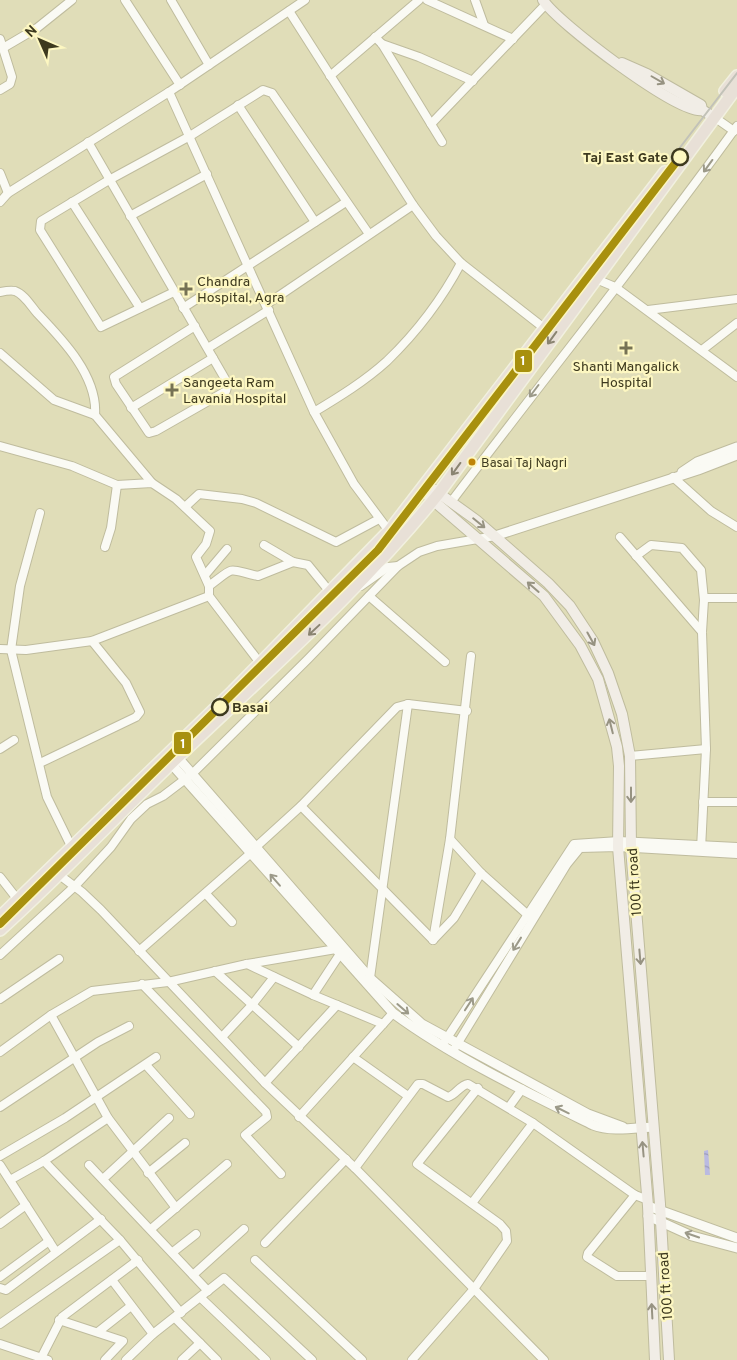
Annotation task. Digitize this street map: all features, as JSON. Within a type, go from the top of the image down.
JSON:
[{"type":"main road","points":[[544,2],[570,29],[629,73],[656,90],[698,112],[708,114]]},
{"type":"main road","points":[[0,930],[58,874],[260,663],[389,532],[737,76]]},
{"type":"main road","points":[[0,917],[72,848],[334,611],[389,554],[436,497],[596,279],[708,114],[737,87]]},
{"type":"main road","name":"100 ft road","points":[[423,487],[436,497],[476,539],[544,596],[580,645],[598,679],[617,747],[619,766],[618,844],[648,1207],[655,1360]]},
{"type":"main road","name":"100 ft road","points":[[436,497],[451,502],[495,536],[548,583],[579,619],[608,673],[622,714],[630,756],[631,846],[660,1217],[669,1360]]},
{"type":"street","points":[[3,48],[38,28],[72,0]]},
{"type":"street","points":[[125,0],[180,85]]},
{"type":"street","points":[[171,0],[210,65]]},
{"type":"street","points":[[0,202],[8,193],[170,92],[304,0]]},
{"type":"street","points":[[330,76],[419,0]]},
{"type":"street","points":[[427,0],[512,39]]},
{"type":"street","points":[[475,0],[484,25]]},
{"type":"street","points":[[431,124],[512,39],[544,2]]},
{"type":"street","points":[[289,11],[413,205],[436,236],[461,263],[544,328]]},
{"type":"street","points":[[375,37],[382,44],[442,142]]},
{"type":"street","points":[[0,39],[12,81],[0,90]]},
{"type":"street","points":[[382,44],[473,80]]},
{"type":"street","points":[[174,292],[103,327],[99,324],[40,230],[41,221],[109,180],[190,136],[263,90],[272,93],[369,234]]},
{"type":"street","points":[[170,92],[314,412],[354,484],[389,532]]},
{"type":"street","points":[[238,106],[315,222]]},
{"type":"street","points":[[451,502],[615,287],[692,190],[735,129],[708,114]]},
{"type":"street","points":[[88,142],[228,384],[226,391],[152,433],[147,431],[116,384],[114,377],[194,326]]},
{"type":"street","points":[[0,173],[8,193]]},
{"type":"street","points":[[130,216],[207,174]]},
{"type":"street","points":[[72,202],[140,308]]},
{"type":"street","points":[[183,308],[346,202]]},
{"type":"street","points":[[208,348],[413,205]]},
{"type":"street","points":[[314,412],[369,376],[387,361],[431,310],[461,263]]},
{"type":"street","points":[[596,279],[615,287],[737,377]]},
{"type":"street","points":[[0,292],[11,291],[22,295],[63,342],[91,386],[94,395],[95,415]]},
{"type":"street","points":[[648,310],[737,299]]},
{"type":"street","points":[[702,350],[737,323]]},
{"type":"street","points":[[0,353],[54,400],[95,415],[152,483],[166,490],[210,531],[206,544],[196,557],[209,586],[209,596],[260,663]]},
{"type":"street","points":[[131,408],[213,358]]},
{"type":"street","points":[[0,446],[72,466],[117,485],[152,483]]},
{"type":"street","points":[[673,477],[697,462],[737,447]]},
{"type":"street","points":[[0,955],[74,886],[100,859],[122,828],[142,808],[163,796],[189,777],[398,566],[418,552],[495,536],[737,455]]},
{"type":"street","points":[[673,477],[711,511],[737,527]]},
{"type":"street","points":[[104,546],[111,528],[117,485]]},
{"type":"street","points":[[185,507],[199,494],[242,499],[256,503],[336,542],[379,520]]},
{"type":"street","points":[[40,513],[20,586],[11,650],[47,797],[72,848]]},
{"type":"street","points":[[620,538],[702,632]]},
{"type":"street","points":[[264,545],[293,562],[308,565],[330,592]]},
{"type":"street","points":[[636,556],[650,545],[682,548],[701,570],[704,600],[702,632],[706,749],[701,848]]},
{"type":"street","points":[[205,575],[227,549]]},
{"type":"street","points":[[209,586],[231,569],[237,569],[258,576],[293,562]]},
{"type":"street","points":[[334,611],[374,576],[391,566],[398,566]]},
{"type":"street","points":[[0,649],[11,650],[70,645],[92,641],[209,596]]},
{"type":"street","points":[[369,596],[445,662]]},
{"type":"street","points":[[704,600],[707,598],[737,598]]},
{"type":"street","points":[[40,763],[93,739],[136,717],[140,712],[126,683],[92,641]]},
{"type":"street","points":[[432,940],[450,839],[472,656]]},
{"type":"street","points":[[139,951],[206,894],[301,806],[397,707],[408,704],[466,711]]},
{"type":"street","points":[[370,978],[408,704]]},
{"type":"street","points":[[0,749],[14,740]]},
{"type":"street","points":[[630,756],[706,749]]},
{"type":"street","points":[[172,757],[370,978],[408,1014],[445,1041],[522,1089],[600,1128],[612,1131],[623,1128],[653,1127]]},
{"type":"street","points":[[703,802],[737,802]]},
{"type":"street","points":[[301,806],[432,940]]},
{"type":"street","points":[[450,839],[481,873],[530,916]]},
{"type":"street","points":[[445,1041],[577,850],[618,844],[631,846],[737,848]]},
{"type":"street","points":[[701,848],[737,854]]},
{"type":"street","points":[[254,849],[338,952],[393,1012],[415,1029],[445,1041]]},
{"type":"street","points":[[432,940],[454,918],[481,873]]},
{"type":"street","points":[[58,874],[74,886],[265,1083],[299,1117],[346,1159],[544,1360]]},
{"type":"street","points":[[0,877],[18,900]]},
{"type":"street","points":[[206,894],[232,922]]},
{"type":"street","points":[[455,1047],[530,916]]},
{"type":"street","points":[[0,1052],[51,1015],[92,991],[168,982],[247,964],[338,952]]},
{"type":"street","points":[[313,996],[338,952]]},
{"type":"street","points":[[0,999],[59,958]]},
{"type":"street","points":[[247,964],[313,996],[383,1024]]},
{"type":"street","points":[[215,972],[299,1046]]},
{"type":"street","points":[[222,1037],[252,1005],[274,977]]},
{"type":"street","points":[[142,984],[268,1114],[245,1134],[281,1174]]},
{"type":"street","points":[[265,1083],[337,1005]]},
{"type":"street","points":[[299,1117],[393,1012]]},
{"type":"street","points":[[51,1015],[108,1118],[176,1208]]},
{"type":"street","points":[[0,1107],[98,1042],[129,1026]]},
{"type":"street","points":[[455,1047],[588,1114],[623,1128]]},
{"type":"street","points":[[0,1156],[96,1098],[156,1057]]},
{"type":"street","points":[[353,1057],[408,1096]]},
{"type":"street","points":[[146,1064],[190,1114]]},
{"type":"street","points":[[355,1168],[408,1096],[421,1083],[448,1097],[466,1084],[478,1088],[533,1122],[635,1195],[660,1217],[692,1236],[737,1248]]},
{"type":"street","points":[[412,1360],[474,1288],[507,1241],[506,1231],[500,1224],[417,1164],[478,1088]]},
{"type":"street","points":[[509,1107],[522,1089]]},
{"type":"street","points":[[10,1180],[44,1161],[108,1118]]},
{"type":"street","points":[[103,1179],[169,1118]]},
{"type":"street","points":[[472,1203],[533,1122]]},
{"type":"street","points":[[148,1173],[185,1143]]},
{"type":"street","points":[[265,1242],[346,1159]]},
{"type":"street","points":[[44,1161],[138,1260],[178,1315],[217,1360]]},
{"type":"street","points":[[151,1229],[227,1164]]},
{"type":"street","points":[[89,1165],[208,1291]]},
{"type":"street","points":[[1,1170],[10,1180],[56,1252]]},
{"type":"street","points":[[635,1195],[588,1252],[587,1257],[617,1276],[650,1276]]},
{"type":"street","points":[[0,1224],[26,1205]]},
{"type":"street","points":[[660,1217],[737,1238]]},
{"type":"street","points":[[0,1288],[6,1290],[101,1219]]},
{"type":"street","points":[[193,1275],[244,1229]]},
{"type":"street","points":[[173,1252],[196,1234]]},
{"type":"street","points":[[0,1324],[120,1240]]},
{"type":"street","points":[[0,1277],[49,1241]]},
{"type":"street","points":[[0,1344],[43,1359],[59,1320],[138,1260]]},
{"type":"street","points":[[255,1260],[359,1359]]},
{"type":"street","points":[[126,1360],[154,1334],[201,1298],[222,1279],[227,1279],[312,1360]]},
{"type":"street","points":[[112,1280],[154,1334]]},
{"type":"street","points":[[201,1298],[266,1360]]},
{"type":"street","points":[[98,1332],[131,1306]]},
{"type":"street","points":[[59,1320],[123,1341],[105,1360]]},
{"type":"street","points":[[182,1360],[200,1342]]},
{"type":"water","points":[[708,1150],[710,1175],[705,1175],[704,1151]]},
{"type":"railway","points":[[675,154],[737,73]]},
{"type":"transit line","name":"1","points":[[0,924],[378,550],[680,157]]},
{"type":"place","name":"Taj East Gate","points":[[680,157]]},
{"type":"place","name":"Chandra Hospital, Agra","points":[[186,289]]},
{"type":"place","name":"Shanti Mangalick Hospital","points":[[626,348]]},
{"type":"place","name":"Sangeeta Ram Lavania Hospital","points":[[172,390]]},
{"type":"place","name":"Basai Taj Nagri","points":[[472,462]]},
{"type":"place","name":"Basai","points":[[220,707]]}]
